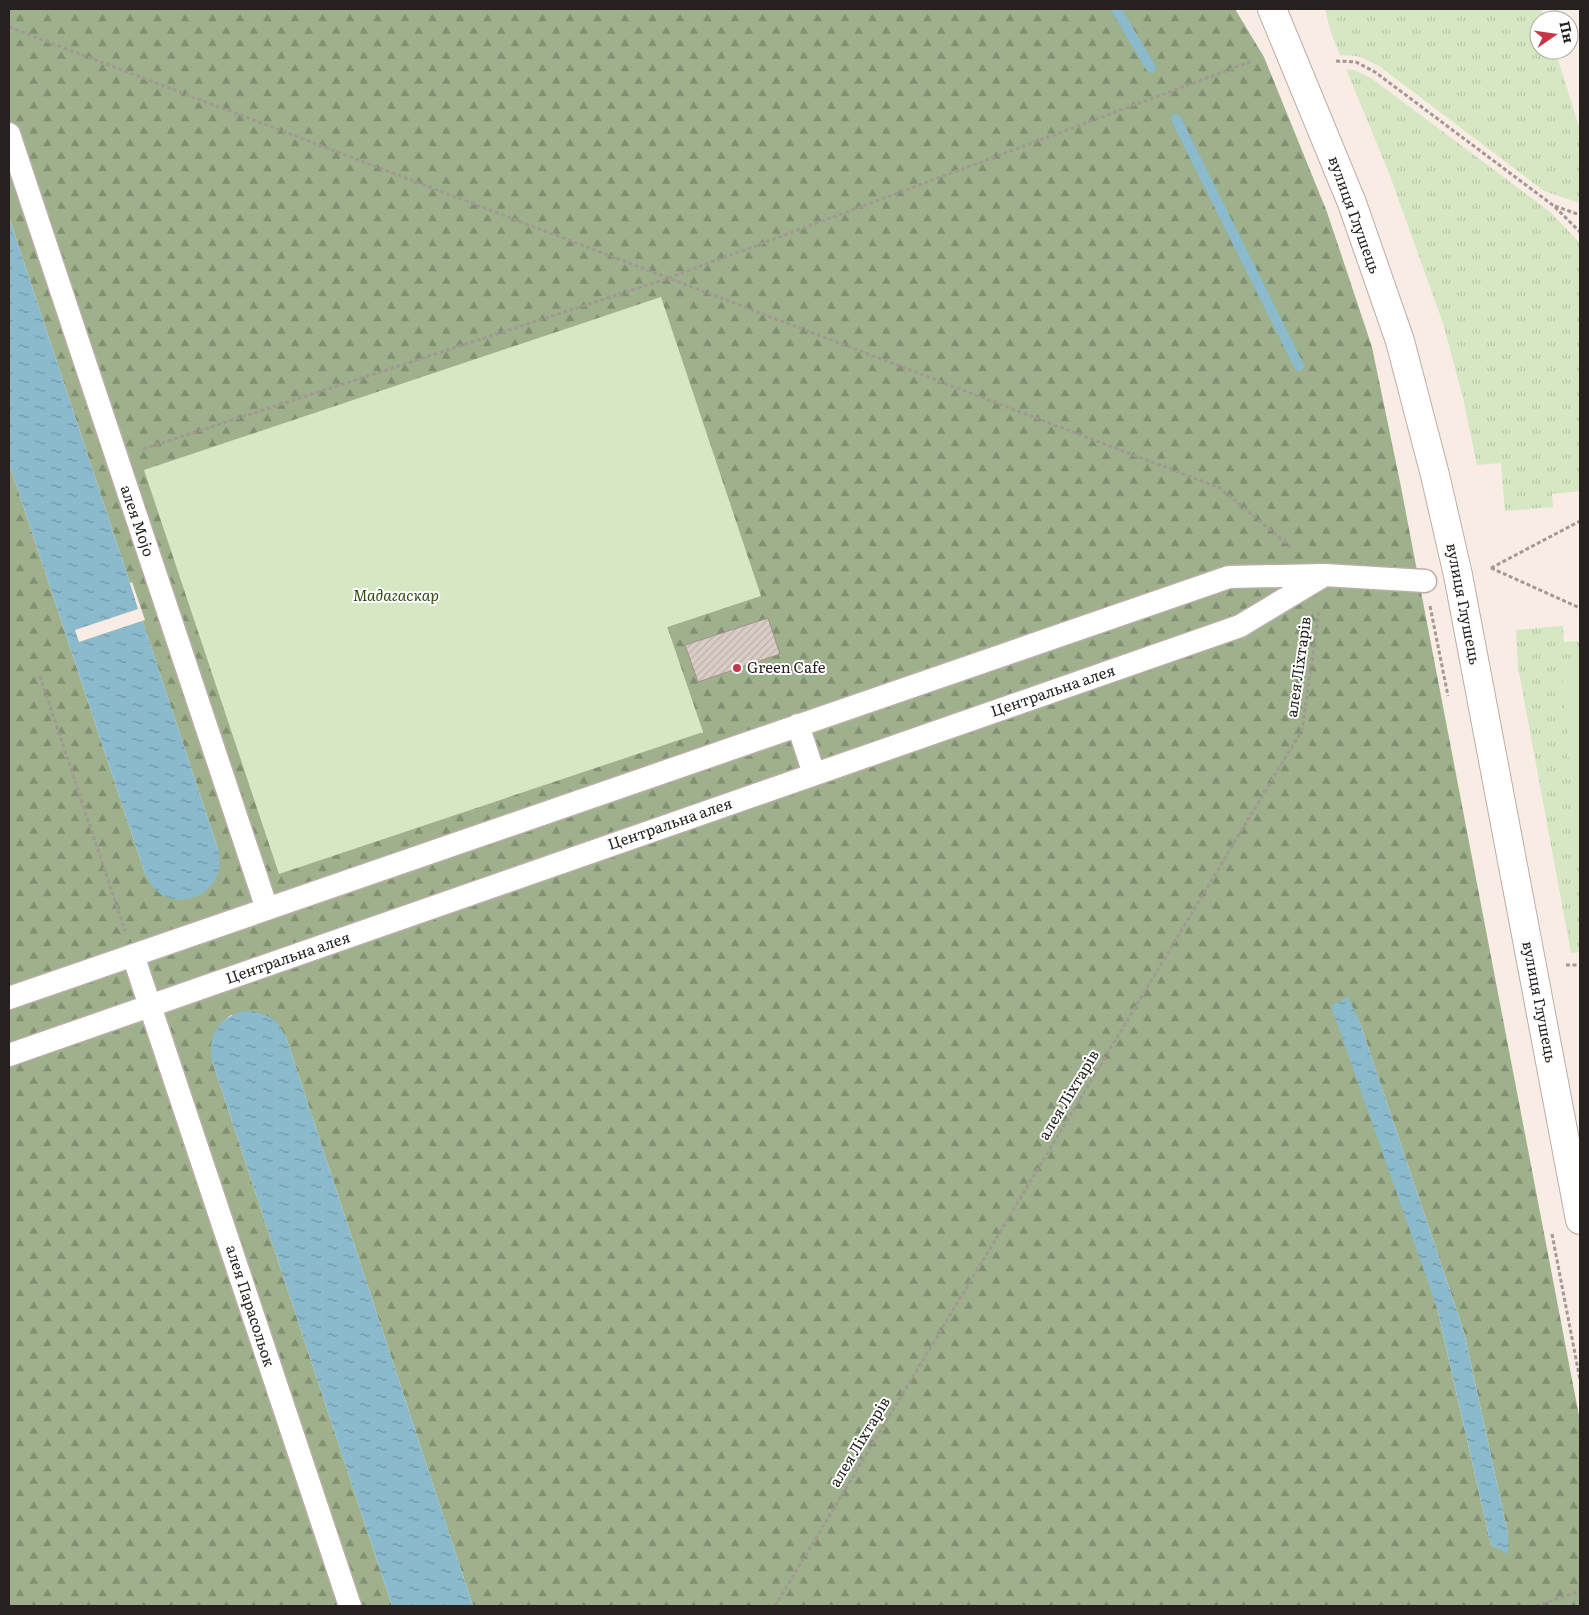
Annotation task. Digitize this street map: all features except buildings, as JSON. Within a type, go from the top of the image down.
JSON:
[{"type":"street","name":"вулиця Глушець","points":[[1272,9],[1352,203],[1400,341],[1435,475],[1458,575],[1580,1220]]},
{"type":"street","name":"алея Mojo","points":[[9,134],[267,909]]},
{"type":"street","points":[[9,998],[1229,577],[1324,576],[1426,581]]},
{"type":"street","name":"Центральна алея","points":[[9,1056],[1240,626],[1324,576]]},
{"type":"street","points":[[798,726],[814,774]]},
{"type":"street","name":"алея Парасольок","points":[[133,955],[350,1606]]},
{"type":"path","points":[[9,27],[1220,488],[1324,576]]},
{"type":"path","points":[[1336,61],[1356,62],[1375,72],[1554,206],[1580,232]]},
{"type":"path","points":[[116,457],[669,278],[1250,62]]},
{"type":"path","points":[[1554,206],[1580,215]]},
{"type":"path","points":[[1580,521],[1491,568],[1580,608]]},
{"type":"path","name":"алея Ліхтарів","points":[[775,1606],[1302,730],[1324,576]]},
{"type":"path","points":[[40,676],[133,955]]},
{"type":"path","points":[[1566,965],[1580,964]]},
{"type":"path","points":[[1536,1606],[1580,1591]]},
{"type":"green space","points":[[9,9],[1235,9],[1264,57],[1327,212],[1372,347],[1400,482],[1580,1421],[1580,1606],[473,1606],[286,1037],[231,1015],[216,1030],[212,1061],[392,1606],[9,1606],[9,463],[145,874],[218,849],[9,217]],"holes":[[[144,470],[761,595],[667,627],[703,733]],[[1359,1020],[1464,1332],[1508,1534],[1508,1553],[1491,1545],[1437,1308]]]},
{"type":"green space","points":[[1325,9],[1541,9],[1529,10],[1529,60],[1558,60],[1580,130],[1580,203],[1544,191],[1379,66],[1358,56],[1340,55],[1331,33]]},
{"type":"green space","points":[[1346,69],[1354,70],[1371,78],[1549,211],[1580,243],[1580,491],[1552,494],[1553,507],[1505,511],[1501,463],[1477,465],[1463,398],[1443,323],[1389,173]]},
{"type":"green space","name":"Мадагаскар","points":[[661,297],[761,596],[667,627],[703,732],[279,874],[144,470]]},
{"type":"green space","points":[[1563,626],[1564,642],[1580,641],[1580,952],[1571,953],[1518,667],[1516,630]]},
{"type":"green space","points":[[1580,661],[1580,882],[1561,663]]},
{"type":"water","points":[[9,217],[218,849],[220,863],[217,876],[207,889],[193,898],[177,900],[162,895],[152,886],[145,874],[9,463]]},
{"type":"water","points":[[1348,997],[1359,1020],[1464,1332],[1508,1534],[1508,1554],[1491,1545],[1437,1308],[1331,1006]]},
{"type":"water","points":[[244,1011],[264,1014],[270,1017],[286,1037],[473,1606],[392,1606],[212,1061],[213,1035],[216,1029],[227,1018]]},
{"type":"pier","points":[[132,582],[145,620],[79,642],[75,630],[138,609],[130,583]]},
{"type":"waterway","points":[[1116,9],[1151,68]]},
{"type":"waterway","points":[[1176,119],[1299,366]]},
{"type":"place","name":"Green Cafe","points":[[737,668]]}]
